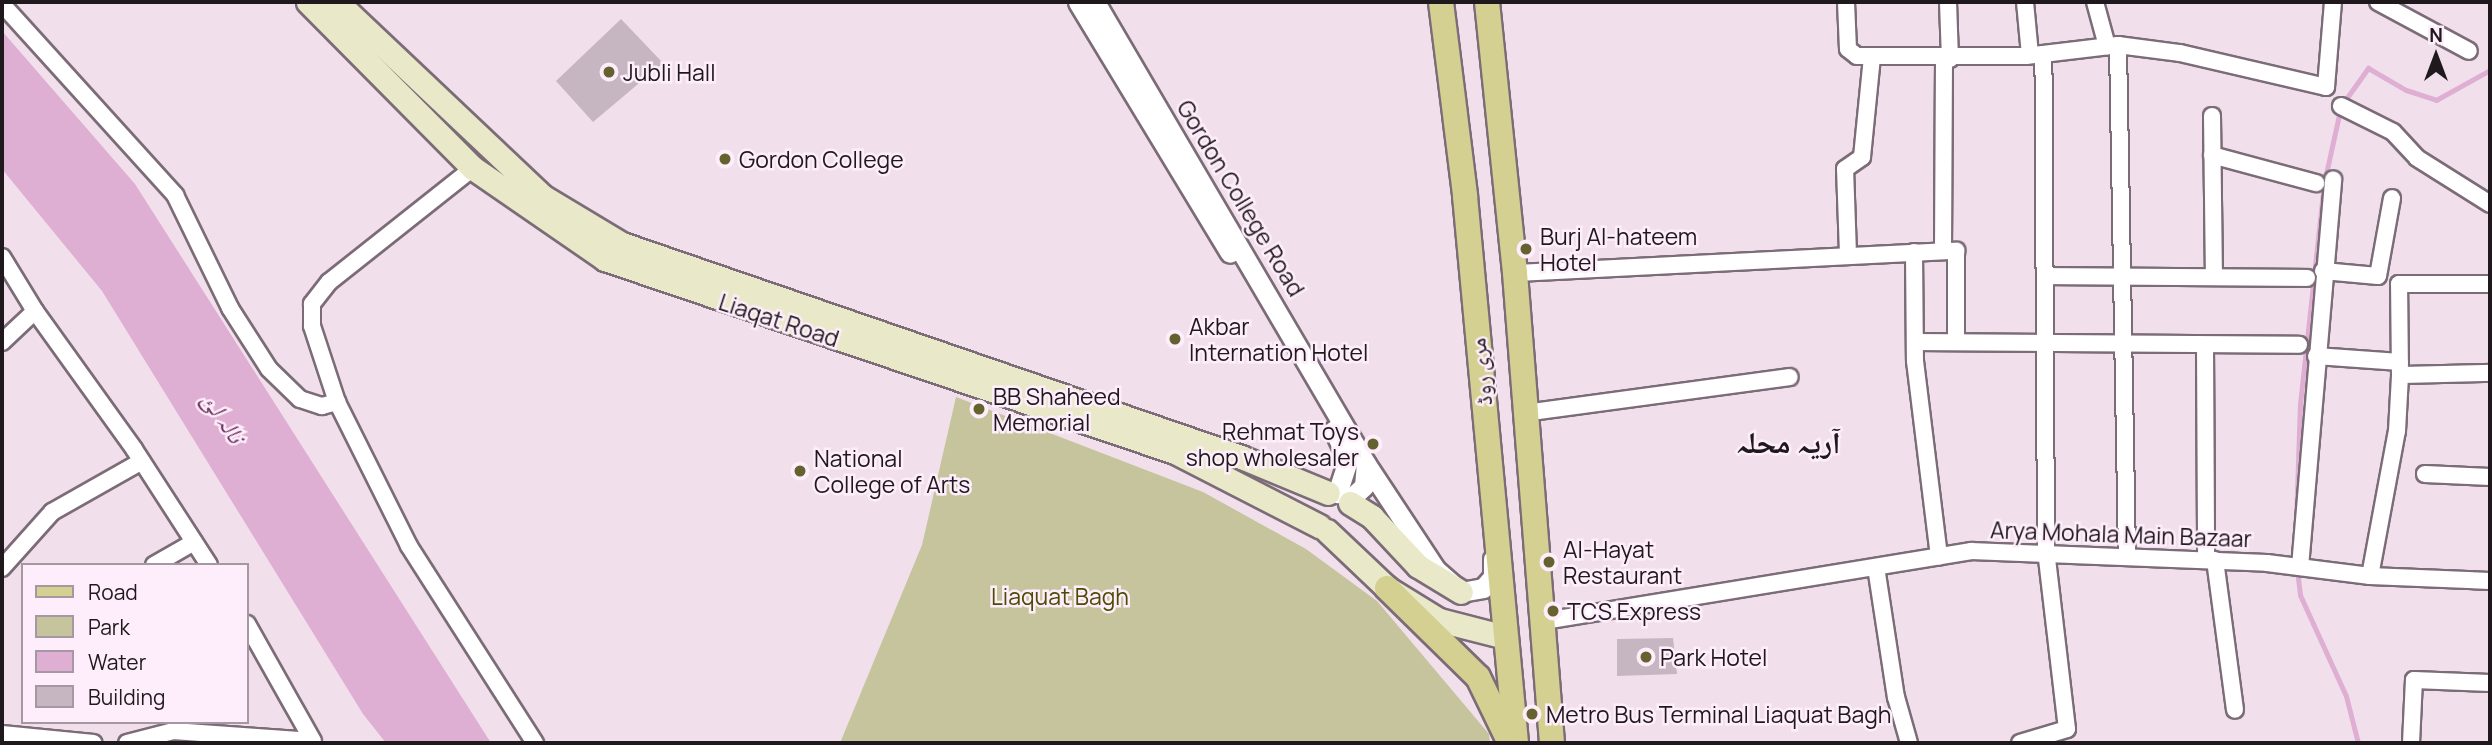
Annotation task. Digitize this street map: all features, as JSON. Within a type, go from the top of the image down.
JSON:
[{"type":"main road","name":"Liaqat Road","points":[[308,2],[473,168],[605,260],[1175,452],[1323,528],[1387,588],[1440,620],[1505,637]]},
{"type":"main road","name":"Liaqat Road","points":[[337,2],[542,196],[622,244],[1241,457],[1341,498],[1372,517],[1418,566],[1461,592]]},
{"type":"main road","name":"مری روڈ","points":[[1441,2],[1516,743]]},
{"type":"main road","name":"مری روڈ","points":[[1487,2],[1515,273],[1524,413],[1545,621],[1552,743]]},
{"type":"main road","points":[[1341,498],[1350,521],[1323,528],[1314,511],[1341,498]]},
{"type":"main road","points":[[1387,588],[1478,677],[1509,743]]},
{"type":"street","name":"Gordon College Road","points":[[1078,2],[1339,439],[1349,460],[1341,498]]},
{"type":"street","name":"Gordon College Road","points":[[1095,2],[1366,464],[1436,570],[1461,592]]},
{"type":"street","points":[[1846,2],[1850,55],[1947,59],[2036,55],[2112,46],[2180,53],[2326,87],[2333,2]]},
{"type":"street","points":[[1943,251],[1948,2]]},
{"type":"street","points":[[2020,743],[2067,729],[2046,551],[2046,276],[2036,55],[2025,2]]},
{"type":"street","points":[[2095,2],[2112,46],[2127,555]]},
{"type":"street","points":[[2378,2],[2398,6],[2469,51]]},
{"type":"street","points":[[2,4],[175,195],[230,309],[269,369],[300,399],[322,406],[337,402]]},
{"type":"street","points":[[1848,254],[1845,169],[1862,157],[1872,56]]},
{"type":"street","points":[[2342,106],[2393,132],[2417,158],[2490,204]]},
{"type":"street","points":[[2211,117],[2214,278]]},
{"type":"street","points":[[2212,155],[2316,183]]},
{"type":"street","points":[[473,168],[329,282],[312,304],[312,326],[337,402],[409,546],[535,743]]},
{"type":"street","points":[[2300,567],[2323,271],[2333,179]]},
{"type":"street","points":[[2323,271],[2378,276],[2392,198]]},
{"type":"street","points":[[1515,273],[1848,254],[1956,251],[1956,342]]},
{"type":"street","points":[[1914,252],[1915,342],[1939,557]]},
{"type":"street","points":[[2,257],[35,311],[142,461],[208,563]]},
{"type":"street","points":[[2046,276],[2307,278]]},
{"type":"street","points":[[2370,576],[2397,432],[2400,369],[2399,284],[2490,284]]},
{"type":"street","points":[[2,342],[35,311]]},
{"type":"street","points":[[1915,342],[2299,345]]},
{"type":"street","points":[[2205,345],[2211,560],[2235,710]]},
{"type":"street","points":[[2316,356],[2400,369],[2490,373]]},
{"type":"street","points":[[1524,413],[1790,377]]},
{"type":"street","points":[[2,568],[52,512],[142,461]]},
{"type":"street","points":[[1341,498],[1364,486],[1366,464]]},
{"type":"street","points":[[2425,474],[2490,477]]},
{"type":"street","points":[[1461,592],[1483,589],[1493,577],[1492,488]]},
{"type":"street","points":[[157,563],[194,542]]},
{"type":"street","name":"Arya Mohala Main Bazaar","points":[[1545,621],[1971,551],[2046,551],[2267,563],[2370,576],[2490,581]]},
{"type":"street","points":[[1876,568],[1896,697],[1909,743]]},
{"type":"street","points":[[127,743],[158,739],[173,731],[313,741],[248,626]]},
{"type":"street","points":[[2411,743],[2414,680],[2490,683]]},
{"type":"street","points":[[2,734],[51,735],[94,743]]},
{"type":"green space","name":"Liaquat Bagh","points":[[956,397],[1203,492],[1306,549],[1377,601],[1489,734],[1490,743],[840,743],[922,545]]},
{"type":"water","name":"نالہ لئ","points":[[2,31],[135,184],[491,743],[386,743],[363,714],[102,291],[2,169]]},
{"type":"building","name":"Jubli Hall","points":[[621,19],[663,63],[593,122],[556,81]]},
{"type":"building","name":"Park Hotel","points":[[1673,638],[1677,674],[1617,676],[1617,639]]},
{"type":"waterway","points":[[2295,553],[2300,404],[2324,183],[2341,106],[2368,68],[2406,90],[2436,100],[2490,70]]},
{"type":"waterway","points":[[2297,570],[2300,595],[2346,696],[2358,743]]},
{"type":"place","name":"Jubli Hall","points":[[609,72]]},
{"type":"place","name":"Gordon College","points":[[725,159]]},
{"type":"place","name":"Burj Al-hateem Hotel","points":[[1526,249]]},
{"type":"place","name":"Akbar Internation Hotel","points":[[1175,339]]},
{"type":"place","name":"BB Shaheed Memorial","points":[[979,409]]},
{"type":"place","name":"Rehmat Toys shop wholesaler","points":[[1373,444]]},
{"type":"place","name":"National College of Arts","points":[[800,471]]},
{"type":"place","name":"Al-Hayat Restaurant","points":[[1549,562]]},
{"type":"place","name":"TCS Express","points":[[1553,611]]},
{"type":"place","name":"Park Hotel","points":[[1646,657]]},
{"type":"place","name":"Metro Bus Terminal Liaquat Bagh","points":[[1532,714]]},
{"type":"district","name":"آریہ محلہ","points":[[1788,442]]}]
